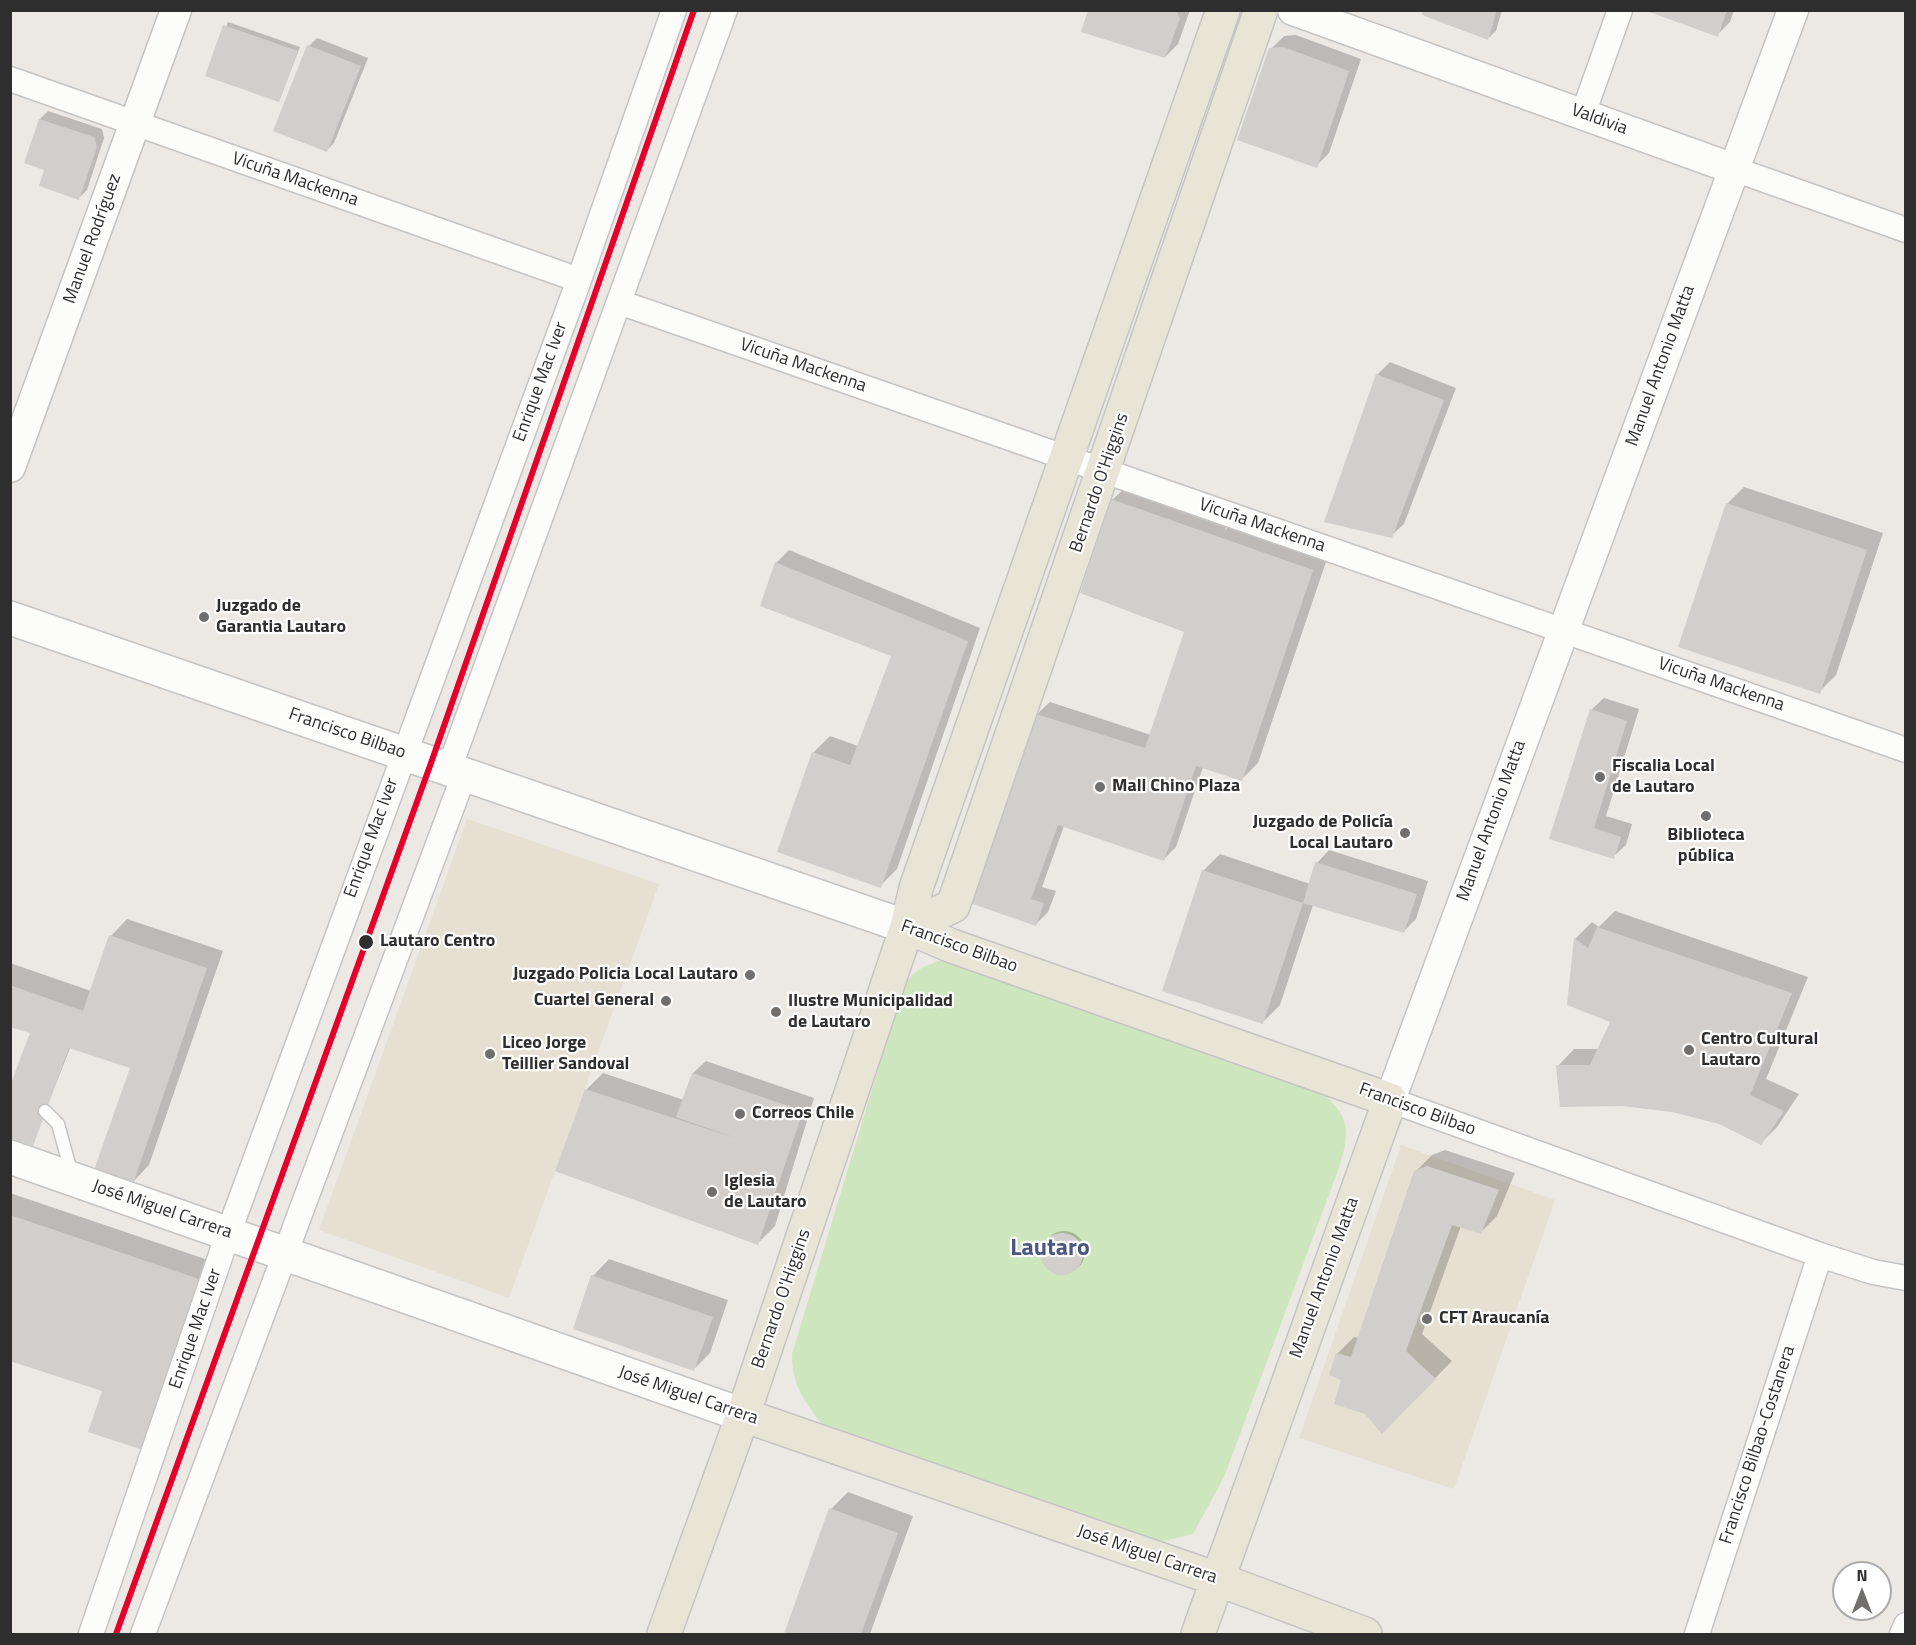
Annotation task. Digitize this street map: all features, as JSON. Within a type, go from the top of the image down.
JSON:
[{"type":"main road","name":"Bernardo O'Higgins","points":[[664,1635],[743,1415],[907,927],[916,888],[1223,10]]},
{"type":"main road","name":"Bernardo O'Higgins","points":[[907,927],[953,906],[1105,471],[1261,10]]},
{"type":"main road","name":"Francisco Bilbao","points":[[10,618],[907,927],[952,946],[1390,1100]]},
{"type":"main road","name":"Manuel Antonio Matta","points":[[1198,1635],[1390,1100]]},
{"type":"main road","name":"José Miguel Carrera","points":[[10,1157],[1217,1579],[1365,1635]]},
{"type":"street","name":"Manuel Rodríguez","points":[[10,467],[176,10]]},
{"type":"street","name":"Enrique Mac Iver","points":[[92,1635],[228,1234],[403,753],[579,280],[674,10]]},
{"type":"street","points":[[143,1635],[457,772],[619,302],[725,10]]},
{"type":"street","name":"Valdivia","points":[[1293,10],[1905,230]]},
{"type":"street","points":[[1583,114],[1620,10]]},
{"type":"street","name":"Manuel Antonio Matta","points":[[1390,1100],[1793,10]]},
{"type":"street","name":"Vicuña Mackenna","points":[[10,79],[579,280]]},
{"type":"street","name":"Vicuña Mackenna","points":[[619,302],[1905,750]]},
{"type":"street","name":"Francisco Bilbao","points":[[1390,1100],[1820,1255],[1874,1272],[1905,1278]]},
{"type":"street","name":"Francisco Bilbao-Costanera","points":[[1697,1635],[1820,1255]]},
{"type":"street","points":[[1902,1635],[1905,1625]]},
{"type":"lane","points":[[45,1111],[58,1124],[74,1179]]},
{"type":"shaded area","name":"Liceo Jorge Teillier Sandoval","points":[[467,819],[659,884],[509,1298],[319,1230]]},
{"type":"shaded area","name":"CFT Araucanía","points":[[1401,1145],[1555,1200],[1454,1489],[1299,1438]]},
{"type":"green space","points":[[944,959],[987,976],[1314,1087],[1335,1106],[1345,1124],[1345,1146],[1337,1173],[1224,1477],[1193,1534],[1157,1543],[1122,1536],[821,1423],[796,1383],[792,1354],[898,1003],[909,978],[914,973]]},
{"type":"building","points":[[1088,10],[1176,10],[1180,19],[1165,58],[1081,32]]},
{"type":"building","points":[[1423,10],[1497,10],[1488,40],[1422,15]]},
{"type":"building","points":[[1644,10],[1727,10],[1718,37]]},
{"type":"building","points":[[223,25],[298,51],[279,102],[205,76]]},
{"type":"building","points":[[307,45],[361,66],[327,152],[273,131]]},
{"type":"building","points":[[1283,47],[1349,71],[1317,168],[1237,140],[1269,48]]},
{"type":"building","points":[[39,119],[94,137],[97,147],[79,200],[39,186],[44,170],[24,163]]},
{"type":"building","points":[[1376,374],[1444,400],[1392,538],[1324,522]]},
{"type":"building","points":[[1111,499],[1313,570],[1242,781],[1196,766],[1164,861],[1058,825],[1031,899],[1044,903],[1036,926],[970,903],[1036,714],[1145,748],[1184,632],[1080,593]]},
{"type":"building","points":[[1726,503],[1867,550],[1820,694],[1678,647]]},
{"type":"building","points":[[775,562],[968,641],[881,888],[777,852],[812,752],[850,765],[891,656],[760,606]]},
{"type":"building","points":[[1590,709],[1627,721],[1594,828],[1621,837],[1614,859],[1549,839]]},
{"type":"building","points":[[1315,862],[1417,894],[1404,933],[1303,903]]},
{"type":"building","points":[[1202,870],[1303,903],[1263,1024],[1162,991]]},
{"type":"building","points":[[1597,927],[1792,993],[1750,1095],[1784,1111],[1761,1145],[1719,1124],[1672,1112],[1622,1106],[1560,1107],[1556,1065],[1590,1065],[1610,1022],[1567,1005],[1574,938],[1588,948]]},
{"type":"building","points":[[109,935],[207,968],[133,1184],[94,1170],[130,1068],[69,1048],[33,1146],[10,1138],[10,1086],[30,1033],[10,1027],[10,985],[83,1011]]},
{"type":"building","points":[[692,1073],[803,1111],[758,1245],[555,1171],[585,1089],[741,1140],[676,1117]]},
{"type":"building","points":[[1427,1166],[1499,1190],[1481,1234],[1452,1225],[1406,1351],[1436,1379],[1382,1434],[1365,1414],[1334,1404],[1341,1380],[1329,1375],[1336,1353],[1351,1357],[1414,1171]]},
{"type":"building","points":[[10,1215],[202,1280],[143,1450],[88,1432],[102,1391],[10,1361]]},
{"type":"building","points":[[1062,1233],[1077,1239],[1083,1254],[1077,1269],[1062,1275],[1047,1269],[1041,1254],[1047,1239]]},
{"type":"building","points":[[591,1275],[713,1317],[694,1371],[573,1329]]},
{"type":"building","points":[[829,1508],[898,1533],[861,1634],[784,1634]]},
{"type":"transit line","points":[[116,1634],[431,763],[694,10]]},
{"type":"place","name":"Juzgado de Garantia Lautaro","points":[[204,617]]},
{"type":"place","name":"Fiscalia Local de Lautaro","points":[[1600,777]]},
{"type":"place","name":"Mall Chino Plaza","points":[[1100,787]]},
{"type":"place","name":"Biblioteca pública","points":[[1706,816]]},
{"type":"place","name":"Juzgado de Policía Local Lautaro","points":[[1405,833]]},
{"type":"place","name":"Lautaro Centro","points":[[366,942]]},
{"type":"place","name":"Juzgado Policia Local Lautaro","points":[[750,975]]},
{"type":"place","name":"Cuartel General","points":[[666,1001]]},
{"type":"place","name":"Ilustre Municipalidad de Lautaro","points":[[776,1012]]},
{"type":"place","name":"Centro Cultural Lautaro","points":[[1689,1050]]},
{"type":"place","name":"Liceo Jorge Teillier Sandoval","points":[[490,1054]]},
{"type":"place","name":"Correos Chile","points":[[740,1114]]},
{"type":"place","name":"Iglesia de Lautaro","points":[[712,1192]]},
{"type":"place","name":"CFT Araucanía","points":[[1427,1319]]},
{"type":"district","name":"Lautaro","points":[[1050,1249]]}]
